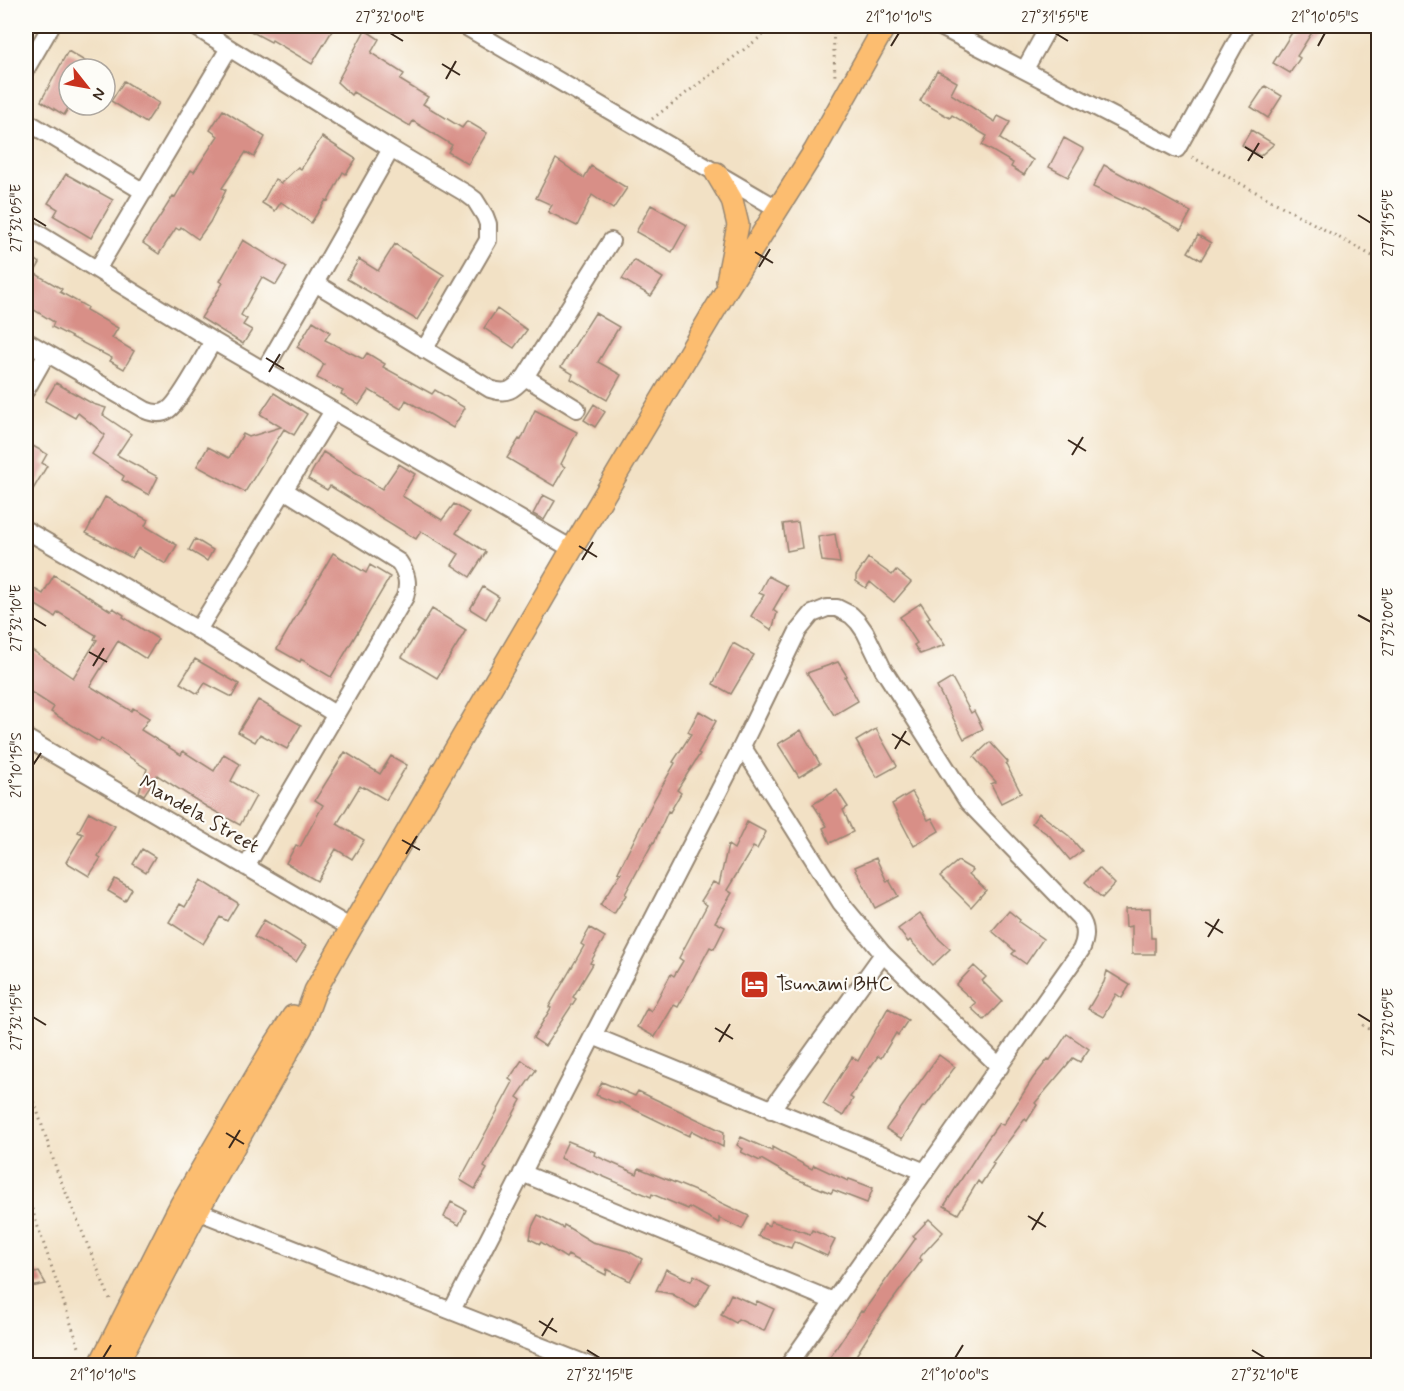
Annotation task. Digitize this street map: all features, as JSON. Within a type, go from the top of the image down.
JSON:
[{"type":"main road","points":[[99,1365],[189,1208],[273,1047],[291,1019],[315,991],[572,549],[726,291],[832,123],[885,26]]},
{"type":"main road","points":[[716,173],[732,200],[738,225],[726,291]]},
{"type":"main road","points":[[116,1365],[189,1208]]},
{"type":"street","points":[[26,69],[51,26]]},
{"type":"street","points":[[194,26],[475,200],[481,207],[488,224],[488,240],[485,248],[424,350]]},
{"type":"street","points":[[465,26],[778,209]]},
{"type":"street","points":[[939,26],[1177,149],[1245,26]]},
{"type":"street","points":[[1025,69],[1049,26]]},
{"type":"street","points":[[98,268],[228,48]]},
{"type":"street","points":[[26,121],[144,192]]},
{"type":"street","points":[[264,371],[391,149]]},
{"type":"street","points":[[26,226],[98,268],[213,341],[572,549]]},
{"type":"street","points":[[315,283],[424,350],[500,392],[517,386],[525,377],[611,241]]},
{"type":"street","points":[[26,341],[145,410],[160,413],[175,404],[213,341]]},
{"type":"street","points":[[26,390],[47,353]]},
{"type":"street","points":[[525,377],[577,409]]},
{"type":"street","points":[[198,630],[333,411]]},
{"type":"street","points":[[246,867],[405,597],[408,580],[399,562],[285,490]]},
{"type":"street","points":[[26,530],[198,630],[335,714]]},
{"type":"street","points":[[452,1310],[742,746],[798,631],[812,614],[827,608],[837,608],[854,618],[865,632],[883,669],[968,802],[1078,917],[1084,928],[1085,938],[1081,950],[1000,1067],[788,1365]]},
{"type":"street","name":"Mandela Street","points":[[26,738],[351,928]]},
{"type":"street","points":[[742,746],[835,894],[883,954],[1000,1067]]},
{"type":"street","points":[[771,1110],[883,954]]},
{"type":"street","points":[[593,1035],[925,1172]]},
{"type":"street","points":[[522,1173],[834,1301]]},
{"type":"street","points":[[189,1208],[591,1365]]},
{"type":"path","points":[[639,128],[775,26]]},
{"type":"path","points":[[833,26],[836,80]]},
{"type":"path","points":[[1177,149],[1378,260]]},
{"type":"path","points":[[1363,1025],[1378,1034]]},
{"type":"path","points":[[26,1094],[34,1101],[57,1171],[110,1299]]},
{"type":"path","points":[[26,1192],[80,1350]]},
{"type":"building","points":[[241,26],[335,26],[312,64],[272,40],[271,42]]},
{"type":"building","points":[[1296,26],[1316,26],[1297,56],[1300,58],[1290,73],[1273,63]]},
{"type":"building","points":[[365,30],[379,39],[371,53],[404,74],[400,80],[428,97],[423,104],[462,128],[467,121],[487,133],[468,164],[448,152],[452,145],[413,121],[410,126],[353,92],[351,95],[337,82]]},
{"type":"building","points":[[68,51],[78,57],[65,57]]},
{"type":"building","points":[[57,71],[57,111],[41,101]]},
{"type":"building","points":[[937,71],[957,82],[951,94],[995,122],[998,116],[1010,122],[1000,139],[1033,160],[1024,175],[1011,167],[1013,163],[982,145],[987,136],[952,115],[950,118],[920,101]]},
{"type":"building","points":[[124,81],[159,103],[146,123],[117,105],[117,92]]},
{"type":"building","points":[[1265,86],[1282,96],[1268,118],[1251,107]]},
{"type":"building","points":[[223,110],[265,137],[254,157],[246,152],[222,188],[226,190],[210,222],[198,239],[181,227],[179,230],[176,228],[159,254],[143,243],[191,170],[194,172],[218,136],[210,130]]},
{"type":"building","points":[[1251,130],[1274,144],[1260,156],[1242,145]]},
{"type":"building","points":[[322,137],[356,159],[346,174],[343,172],[328,201],[326,200],[311,223],[281,202],[275,211],[262,203],[275,179],[281,183],[298,167],[301,169]]},
{"type":"building","points":[[1064,138],[1084,149],[1068,177],[1049,167]]},
{"type":"building","points":[[556,159],[584,178],[591,166],[627,188],[613,209],[592,195],[577,226],[548,212],[552,205],[536,198]]},
{"type":"building","points":[[1104,165],[1191,212],[1181,230],[1143,209],[1093,187]]},
{"type":"building","points":[[66,174],[113,200],[91,238],[54,216],[58,209],[48,203]]},
{"type":"building","points":[[651,205],[687,225],[672,252],[636,232]]},
{"type":"building","points":[[1198,235],[1211,243],[1201,260],[1188,252]]},
{"type":"building","points":[[243,240],[287,267],[276,285],[262,277],[241,315],[247,319],[243,325],[252,330],[243,344],[201,318],[223,283],[220,281]]},
{"type":"building","points":[[395,244],[444,275],[417,320],[347,279],[359,259],[378,271]]},
{"type":"building","points":[[26,253],[40,263],[34,273],[62,289],[60,292],[87,307],[86,310],[118,328],[112,338],[134,351],[124,369],[110,361],[112,358],[52,327],[54,322],[26,305]]},
{"type":"building","points":[[634,260],[663,278],[651,296],[622,279]]},
{"type":"building","points":[[497,309],[527,330],[514,348],[484,328]]},
{"type":"building","points":[[595,313],[619,327],[598,362],[621,375],[607,400],[571,379],[573,374],[561,367]]},
{"type":"building","points":[[313,321],[330,332],[325,340],[363,359],[367,353],[385,364],[383,367],[432,394],[435,390],[465,408],[453,428],[406,400],[401,409],[369,390],[359,405],[341,394],[343,391],[317,378],[324,364],[297,347]]},
{"type":"building","points":[[56,383],[93,404],[106,408],[103,415],[131,434],[117,455],[158,477],[149,495],[122,480],[124,476],[92,454],[105,435],[78,413],[75,418],[45,401]]},
{"type":"building","points":[[274,393],[307,414],[294,435],[284,429],[245,492],[197,466],[208,447],[229,458],[243,434],[249,437],[281,427],[260,414]]},
{"type":"building","points":[[594,404],[605,412],[595,427],[584,420]]},
{"type":"building","points":[[535,410],[577,432],[561,464],[565,467],[554,486],[507,458],[519,439],[521,440]]},
{"type":"building","points":[[26,442],[47,454],[42,463],[47,466],[26,501]]},
{"type":"building","points":[[323,452],[382,489],[399,464],[415,474],[402,496],[442,520],[454,504],[469,513],[456,533],[486,552],[470,577],[452,565],[459,554],[421,531],[416,539],[330,486],[327,490],[308,479]]},
{"type":"building","points":[[543,495],[555,501],[544,520],[533,514]]},
{"type":"building","points":[[105,497],[148,520],[145,526],[177,545],[166,564],[138,548],[132,558],[86,533]]},
{"type":"building","points":[[798,522],[802,548],[787,551],[783,524]]},
{"type":"building","points":[[835,534],[840,563],[822,561],[818,537]]},
{"type":"building","points":[[195,539],[213,550],[207,561],[189,550]]},
{"type":"building","points":[[333,553],[366,573],[370,565],[390,577],[331,677],[301,659],[300,662],[277,649]]},
{"type":"building","points":[[868,558],[892,575],[896,570],[911,582],[894,602],[870,582],[866,588],[856,581],[856,576]]},
{"type":"building","points":[[54,575],[111,611],[113,608],[158,639],[146,659],[118,641],[90,686],[131,711],[133,708],[149,718],[141,730],[181,755],[183,751],[214,771],[224,754],[240,764],[231,781],[256,796],[240,825],[157,775],[144,795],[139,792],[147,769],[101,738],[99,742],[51,712],[54,707],[26,689],[26,646],[73,678],[97,640],[94,639],[96,635],[58,612],[55,617],[26,599],[26,584],[43,594]]},
{"type":"building","points":[[768,576],[787,586],[773,610],[777,613],[772,630],[751,616],[764,595],[759,593]]},
{"type":"building","points":[[483,587],[499,597],[486,619],[470,609]]},
{"type":"building","points":[[921,603],[930,617],[927,619],[945,645],[920,654],[914,645],[917,643],[900,617]]},
{"type":"building","points":[[432,609],[466,630],[437,678],[402,657]]},
{"type":"building","points":[[733,643],[754,655],[731,694],[713,684]]},
{"type":"building","points":[[195,659],[239,684],[232,697],[205,683],[198,694],[180,683]]},
{"type":"building","points":[[838,662],[858,701],[834,715],[807,673]]},
{"type":"building","points":[[952,678],[971,713],[974,711],[983,729],[964,739],[937,687]]},
{"type":"building","points":[[258,700],[301,725],[287,749],[260,734],[255,742],[238,732]]},
{"type":"building","points":[[699,711],[716,721],[698,753],[700,754],[677,790],[681,793],[670,812],[668,811],[654,843],[614,914],[600,905],[621,873],[618,872],[675,763],[673,762],[691,734],[688,732]]},
{"type":"building","points":[[876,729],[897,766],[877,777],[856,741]]},
{"type":"building","points":[[801,730],[820,764],[799,777],[778,744]]},
{"type":"building","points":[[990,742],[1008,762],[1006,764],[1021,793],[1001,803],[991,784],[996,782],[974,757]]},
{"type":"building","points":[[345,752],[380,774],[391,756],[407,765],[386,800],[360,786],[337,824],[364,840],[352,859],[336,849],[317,881],[286,863],[296,845],[300,847],[323,805],[315,800]]},
{"type":"building","points":[[837,790],[848,807],[843,810],[853,832],[830,843],[823,828],[827,826],[813,804]]},
{"type":"building","points":[[912,792],[928,820],[932,818],[939,831],[914,846],[892,804]]},
{"type":"building","points":[[89,812],[115,826],[98,856],[101,858],[89,876],[66,862],[83,834],[78,832]]},
{"type":"building","points":[[1039,813],[1069,836],[1082,851],[1070,860],[1050,836],[1032,823]]},
{"type":"building","points":[[747,822],[766,832],[757,849],[753,847],[727,890],[732,893],[715,922],[725,927],[714,949],[710,947],[678,1007],[674,1005],[655,1037],[637,1027],[647,1008],[651,1011],[671,974],[674,976],[683,961],[679,958],[707,905],[701,901],[713,882],[719,885],[728,845],[734,849]]},
{"type":"building","points":[[142,849],[155,857],[146,872],[133,864]]},
{"type":"building","points":[[876,858],[887,882],[889,880],[898,896],[875,908],[855,867]]},
{"type":"building","points":[[958,861],[973,870],[969,874],[986,890],[971,907],[940,876]]},
{"type":"building","points":[[1099,868],[1115,884],[1102,898],[1085,882]]},
{"type":"building","points":[[115,879],[132,889],[125,901],[108,891]]},
{"type":"building","points":[[201,880],[238,903],[227,921],[220,917],[203,944],[169,922],[180,904],[185,907]]},
{"type":"building","points":[[1150,908],[1151,938],[1155,938],[1155,954],[1132,954],[1132,926],[1126,927],[1125,909]]},
{"type":"building","points":[[1009,911],[1020,920],[1019,922],[1043,939],[1026,964],[1012,954],[1015,951],[992,931]]},
{"type":"building","points":[[920,913],[939,939],[950,949],[933,965],[910,940],[908,942],[898,929]]},
{"type":"building","points":[[264,920],[306,946],[296,962],[254,937]]},
{"type":"building","points":[[590,928],[605,937],[590,963],[593,964],[573,997],[576,999],[545,1046],[533,1038],[584,946],[581,944]]},
{"type":"building","points":[[974,966],[986,977],[982,981],[1002,1001],[984,1020],[971,1008],[976,1003],[956,985]]},
{"type":"building","points":[[1107,971],[1130,985],[1122,998],[1116,994],[1103,1017],[1088,1009],[1104,982]]},
{"type":"building","points":[[888,1008],[908,1020],[898,1035],[896,1033],[881,1058],[878,1056],[850,1097],[853,1099],[843,1116],[823,1104],[852,1057],[858,1061]]},
{"type":"building","points":[[1067,1034],[1089,1049],[1080,1062],[1073,1058],[1035,1103],[1037,1105],[1027,1121],[1025,1119],[992,1163],[994,1164],[981,1184],[978,1181],[958,1214],[944,1206],[986,1141],[999,1123],[1003,1125],[1033,1078],[1048,1059],[1050,1060]]},
{"type":"building","points":[[939,1055],[955,1067],[925,1107],[923,1106],[902,1139],[886,1129]]},
{"type":"building","points":[[522,1060],[536,1070],[517,1097],[521,1100],[484,1167],[487,1169],[475,1189],[460,1180],[513,1082],[509,1079]]},
{"type":"building","points":[[602,1082],[635,1096],[638,1091],[724,1132],[723,1147],[692,1131],[689,1136],[619,1102],[619,1104],[596,1095]]},
{"type":"building","points":[[741,1137],[772,1151],[772,1147],[812,1169],[814,1165],[848,1181],[849,1179],[873,1188],[867,1203],[833,1190],[831,1193],[794,1178],[761,1159],[760,1161],[741,1152],[743,1149],[737,1145]]},
{"type":"building","points":[[568,1141],[637,1174],[639,1168],[749,1216],[742,1229],[719,1218],[719,1223],[689,1207],[688,1209],[652,1194],[651,1197],[560,1158]]},
{"type":"building","points":[[451,1202],[466,1210],[459,1225],[444,1217]]},
{"type":"building","points":[[538,1215],[563,1228],[564,1225],[592,1242],[628,1251],[642,1259],[630,1281],[607,1269],[606,1275],[568,1255],[566,1258],[541,1242],[540,1244],[530,1239],[532,1227]]},
{"type":"building","points":[[929,1219],[943,1232],[919,1258],[922,1260],[881,1316],[850,1365],[825,1365],[861,1311],[863,1312],[916,1238],[913,1236]]},
{"type":"building","points":[[771,1221],[810,1234],[812,1230],[835,1240],[827,1256],[794,1241],[791,1248],[758,1236],[764,1223],[769,1226]]},
{"type":"building","points":[[666,1269],[691,1281],[694,1275],[710,1284],[696,1308],[672,1294],[656,1291]]},
{"type":"building","points":[[39,1272],[46,1284],[26,1288],[26,1275]]},
{"type":"building","points":[[731,1294],[755,1305],[757,1301],[774,1309],[764,1331],[738,1319],[736,1323],[721,1315]]},
{"type":"place","name":"Tsunami BHC","points":[[755,984]]}]
